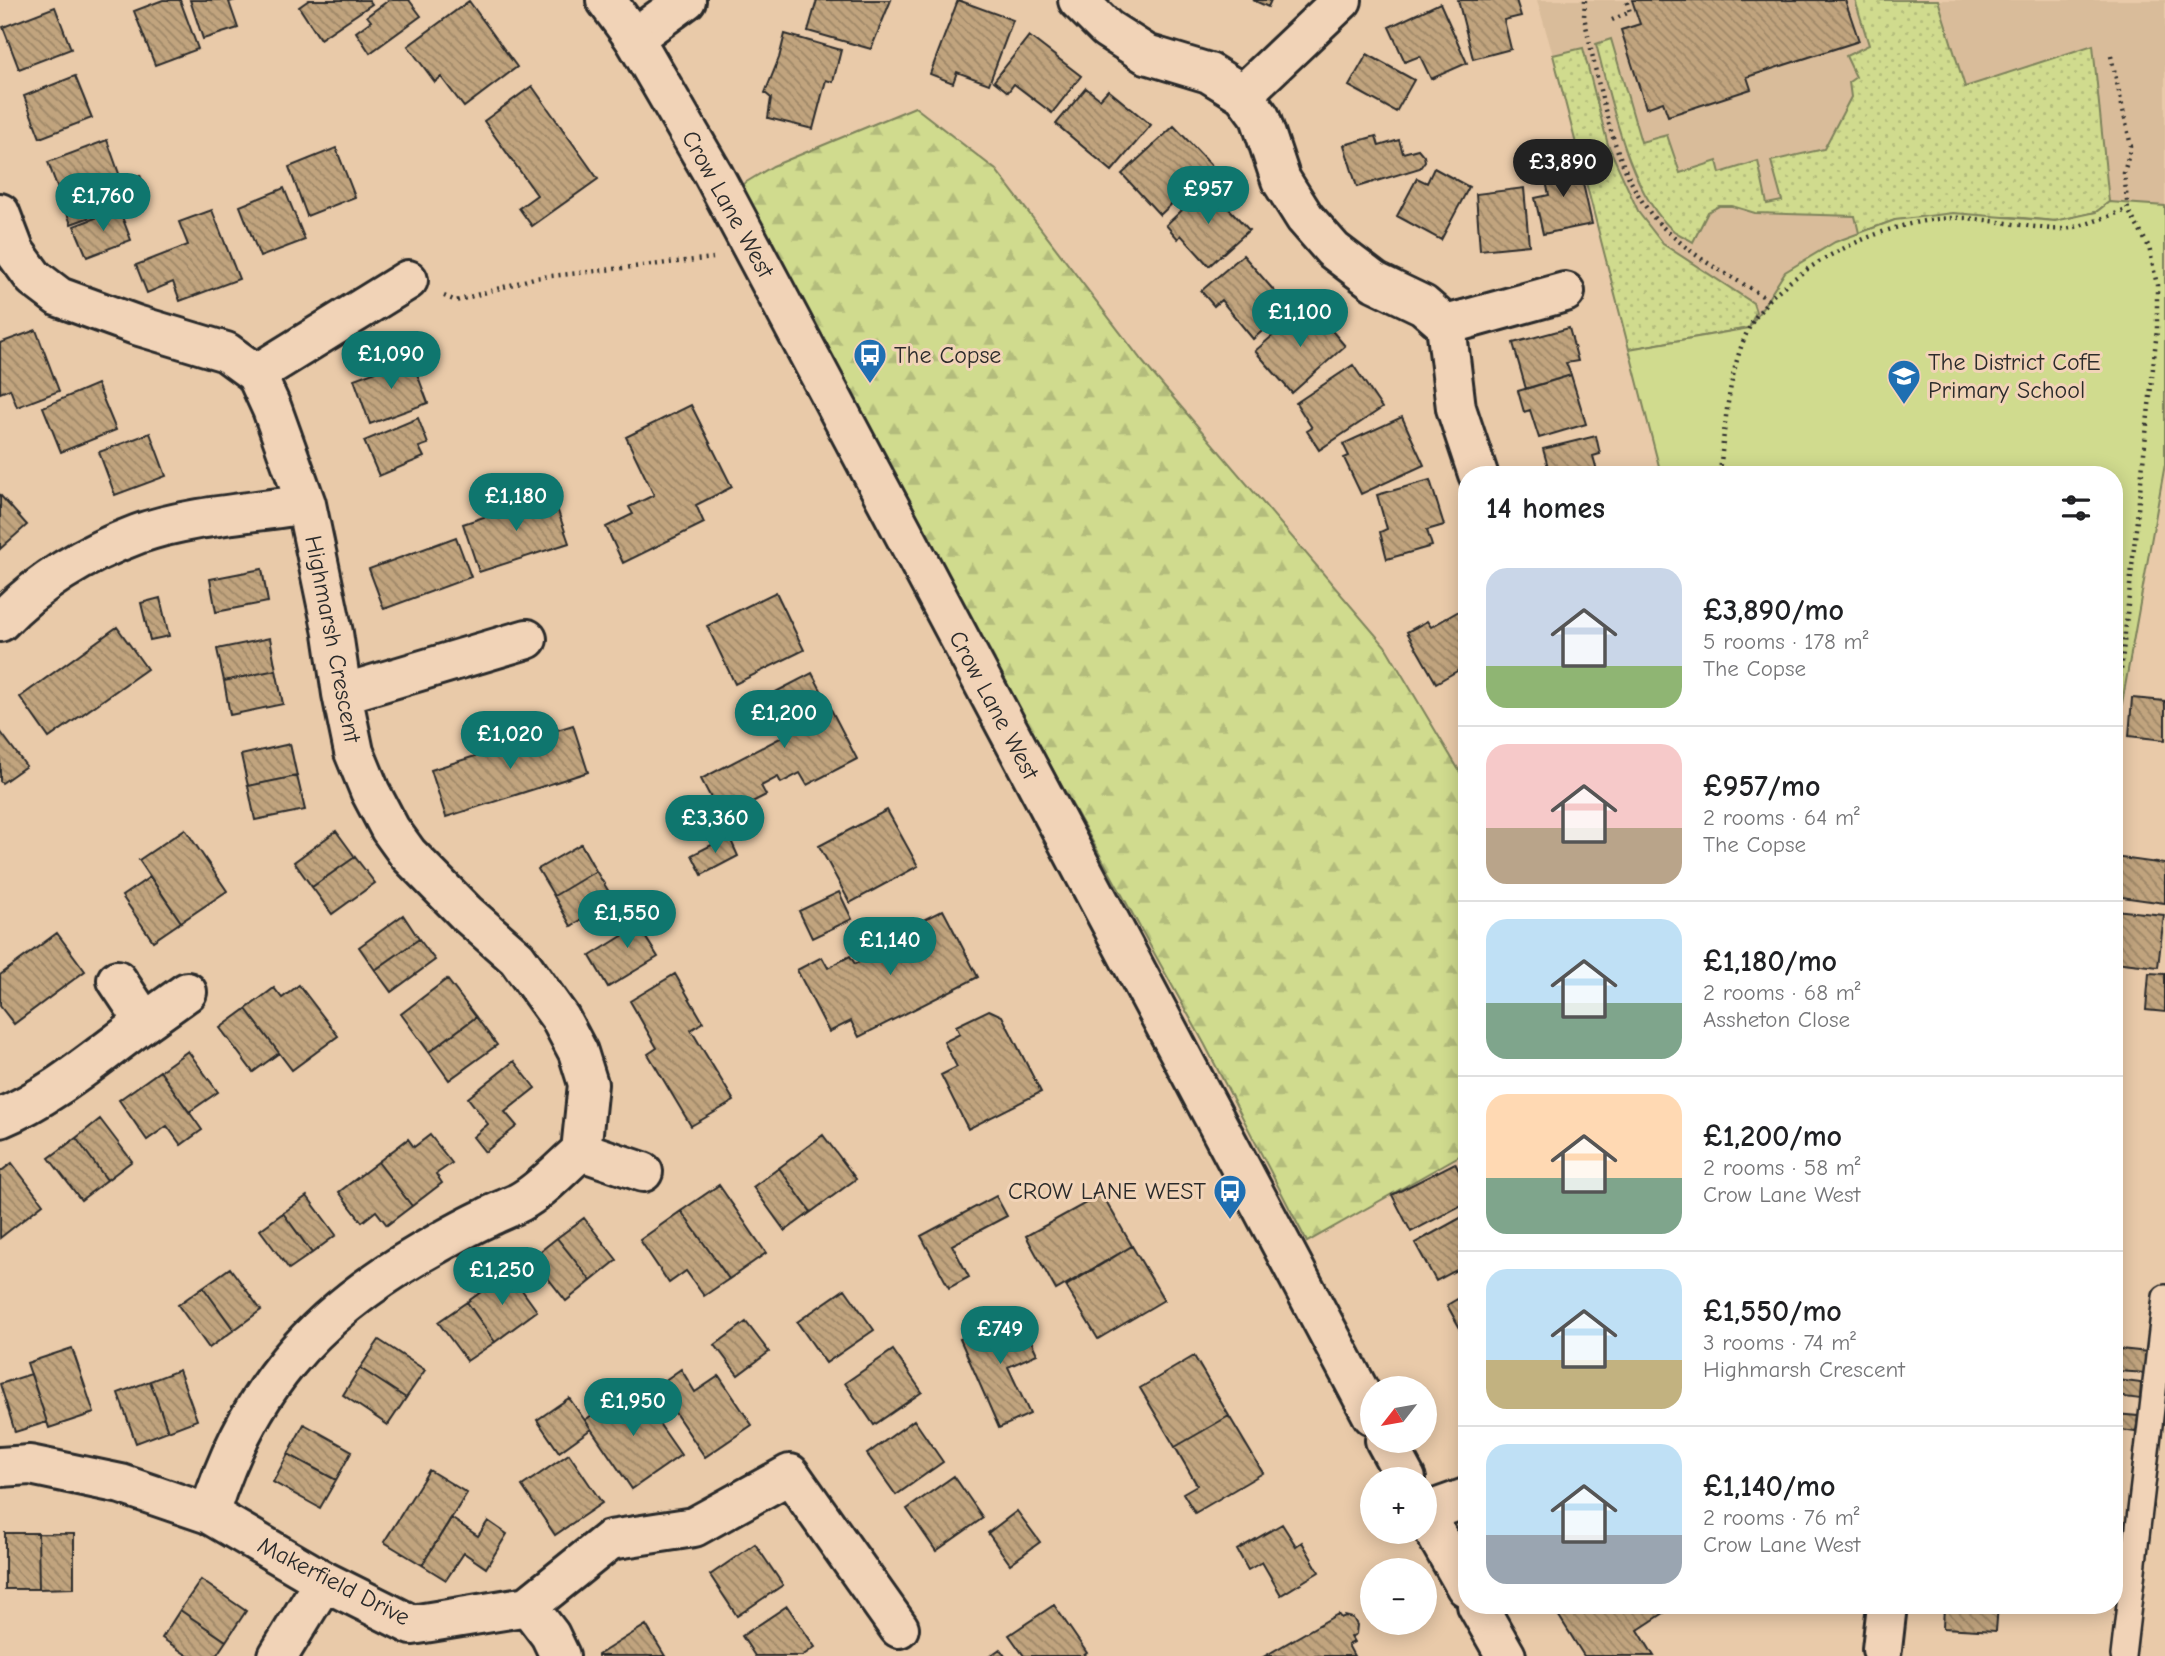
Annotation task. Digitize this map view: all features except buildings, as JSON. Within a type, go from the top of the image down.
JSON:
[{"type":"street","name":"Crow Lane West","points":[[606,0],[634,37],[755,253],[1360,1392]]},
{"type":"street","points":[[634,37],[686,0]]},
{"type":"street","points":[[1078,0],[1107,29],[1146,54],[1209,73],[1243,94],[1260,117],[1281,180],[1305,218],[1326,242],[1375,282],[1423,305],[1446,325],[1456,408],[1475,466]]},
{"type":"street","points":[[1243,94],[1342,0]]},
{"type":"street","name":"Highmarsh Crescent","points":[[0,213],[15,252],[34,278],[60,297],[136,326],[226,352],[256,374],[272,409],[306,504],[334,634],[342,694],[354,752],[370,791],[390,829],[425,872],[517,958],[559,1018],[578,1052],[588,1084],[581,1151]]},
{"type":"street","points":[[256,374],[408,280]]},
{"type":"street","points":[[1446,325],[1565,292]]},
{"type":"street","points":[[0,622],[28,596],[72,564],[140,533],[177,524],[306,504]]},
{"type":"street","points":[[342,694],[527,639]]},
{"type":"street","points":[[117,980],[145,1022]]},
{"type":"street","points":[[0,1118],[58,1085],[187,992]]},
{"type":"street","points":[[209,1514],[220,1480],[243,1429],[267,1389],[301,1346],[346,1303],[419,1254],[522,1201],[581,1151],[643,1172]]},
{"type":"street","name":"Makerfield Drive","points":[[0,1467],[30,1465],[121,1484],[209,1514],[324,1581],[412,1625],[528,1606],[610,1541],[695,1527],[790,1474],[899,1628]]},
{"type":"street","points":[[1437,1508],[1458,1501]]},
{"type":"street","points":[[1437,1536],[1458,1573]]},
{"type":"street","points":[[278,1656],[324,1581]]},
{"type":"street","points":[[528,1606],[550,1635],[561,1656]]},
{"type":"street","points":[[1482,1614],[1506,1656]]},
{"type":"street","points":[[1882,1649],[1886,1614]]},
{"type":"lane","points":[[2123,1656],[2165,1297]]},
{"type":"path","points":[[1585,0],[1584,17],[1610,129],[1636,190],[1649,212],[1689,250],[1726,276],[1768,300]]},
{"type":"path","points":[[1612,20],[1630,12],[1626,0]]},
{"type":"path","points":[[2111,56],[2131,146],[2123,173],[2128,210],[2149,247],[2157,285],[2157,330],[2123,652]]},
{"type":"path","points":[[1721,466],[1726,414],[1739,357],[1749,328],[1768,300],[1782,286],[1835,253],[1878,234],[1917,222],[1964,218],[2059,230],[2089,225],[2128,210]]},
{"type":"path","points":[[408,280],[456,301],[534,278],[721,257]]},
{"type":"shaded area","name":"The District CofE Primary School","points":[[1537,0],[2165,0],[2165,464],[2123,698],[2123,466],[1659,466],[1568,107]]},
{"type":"green space","points":[[1855,0],[1938,0],[1965,87],[2093,45],[2109,202],[2096,212],[2055,221],[2012,217],[1895,220],[1859,233],[1855,216],[1755,213],[1732,206],[1719,206],[1708,212],[1693,242],[1674,231],[1658,215],[1634,170],[1615,118],[1596,44],[1611,39],[1641,142],[1667,135],[1680,173],[1717,161],[1720,173],[1758,161],[1767,204],[1782,201],[1771,161],[1824,149],[1851,97],[1849,82],[1856,77],[1846,56],[1869,45]]},
{"type":"green space","points":[[1583,48],[1608,145],[1639,213],[1663,244],[1753,303],[1756,312],[1749,328],[1629,349],[1553,55]]},
{"type":"green space","points":[[915,107],[996,170],[1142,361],[1385,646],[1458,769],[1458,1157],[1307,1242],[1205,1045],[990,656],[738,187],[773,166]]},
{"type":"green space","points":[[2109,202],[2165,206],[2165,464],[2123,698],[2123,466],[1659,466],[1629,349],[1749,328],[1785,272],[1835,242],[1895,220],[1953,213],[2055,221],[2096,212]]},
{"type":"place","name":"The Copse","points":[[870,385]]},
{"type":"place","name":"The District CofE Primary School","points":[[1904,406]]},
{"type":"place","name":"CROW LANE WEST","points":[[1230,1221]]}]
